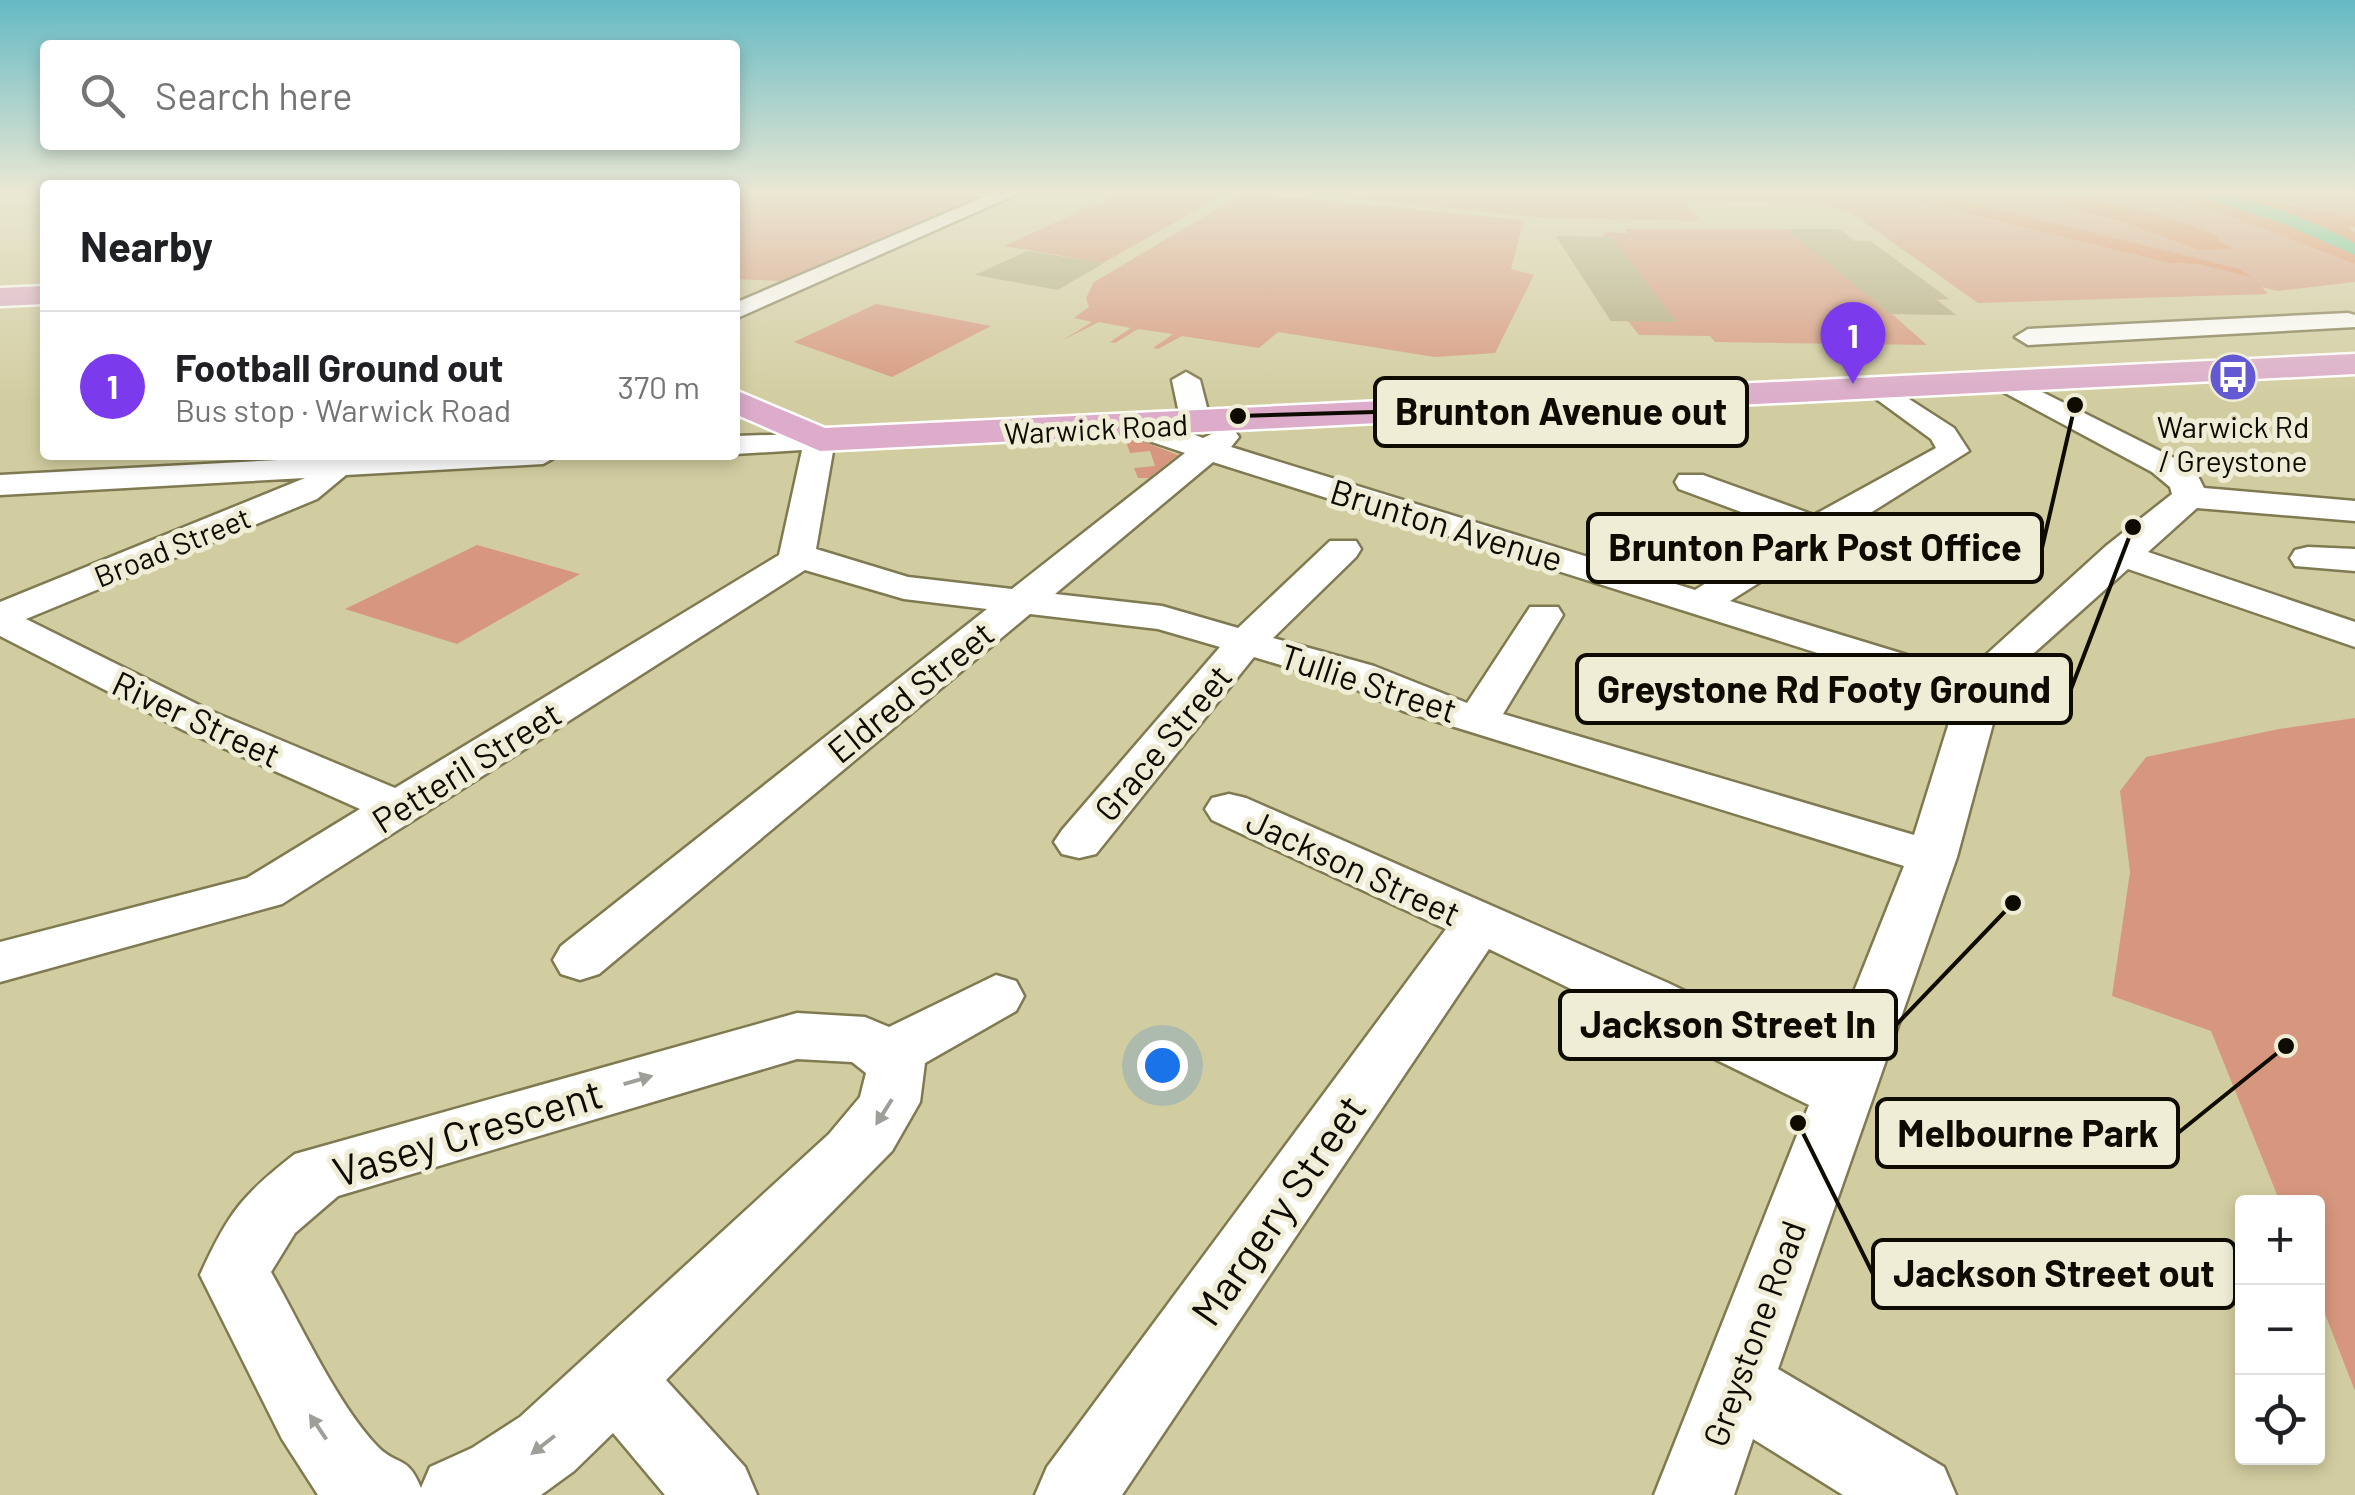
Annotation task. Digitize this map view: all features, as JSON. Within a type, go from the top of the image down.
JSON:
[{"type":"main road","points":[[0,297],[40,295]]},
{"type":"main road","name":"Warwick Road","points":[[820,440],[1145,426],[1212,431],[1878,386],[2355,364]]},
{"type":"main road","points":[[740,404],[820,440]]},
{"type":"street","points":[[740,310],[848,263]]},
{"type":"street","points":[[2028,337],[2353,319]]},
{"type":"street","points":[[1186,380],[1212,431]]},
{"type":"street","points":[[2004,381],[2163,465],[2186,483],[2189,498],[2353,512]]},
{"type":"street","points":[[1700,603],[1817,528],[1953,450],[1944,434],[1878,386]]},
{"type":"street","name":"Eldred Street","points":[[580,960],[1020,602],[1212,431]]},
{"type":"street","name":"Brunton Avenue","points":[[1212,431],[1700,603],[1980,691]]},
{"type":"street","points":[[801,537],[820,440]]},
{"type":"street","name":"Warwick Road","points":[[740,445],[820,440]]},
{"type":"street","points":[[0,485],[376,460]]},
{"type":"street","name":"Broad Street","points":[[0,618],[305,492],[328,478],[336,465]]},
{"type":"street","points":[[1691,482],[1817,528]]},
{"type":"street","name":"Greystone Road","points":[[1694,1495],[1932,857],[1986,674],[2006,652],[2189,498]]},
{"type":"street","name":"Tullie Street","points":[[801,537],[817,560],[904,588],[1141,614],[1359,675],[1418,702],[1932,857]]},
{"type":"street","name":"Petteril Street","points":[[0,962],[264,891],[395,810],[801,537]]},
{"type":"street","name":"Grace Street","points":[[1079,842],[1246,643],[1343,549]]},
{"type":"street","points":[[2120,554],[2355,634]]},
{"type":"street","points":[[2308,558],[2355,560]]},
{"type":"street","points":[[1479,718],[1544,614]]},
{"type":"street","name":"River Street","points":[[0,618],[183,714],[375,797],[395,810]]},
{"type":"street","name":"Jackson Street","points":[[1229,808],[1648,998],[1843,1094]]},
{"type":"street","name":"Margery Street","points":[[1075,1495],[1479,923]]},
{"type":"street","points":[[458,1495],[500,1476],[547,1444],[886,1115],[896,1078],[896,1064],[888,1054],[996,996]]},
{"type":"street","name":"Vasey Crescent","points":[[384,1495],[351,1476],[308,1412],[236,1276],[248,1244],[290,1193],[318,1174],[434,1137],[797,1036],[855,1038],[888,1054]]},
{"type":"street","points":[[616,1380],[717,1495]]},
{"type":"street","points":[[1733,1384],[1916,1495]]},
{"type":"shaded area","points":[[740,263],[826,263],[781,281],[740,279]]},
{"type":"shaded area","points":[[1126,263],[1513,263],[1511,269],[1534,275],[1495,353],[1435,357],[1278,332],[1259,348],[1182,336],[1158,349],[1153,348],[1173,334],[1138,329],[1115,343],[1110,342],[1131,328],[1099,322],[1061,341],[1092,322],[1074,318],[1089,307],[1086,298],[1094,282]]},
{"type":"shaded area","points":[[1573,263],[1900,263],[1949,299],[1937,300],[1956,315],[1892,314],[1927,345],[1715,342],[1710,336],[1639,335],[1628,321],[1611,321]]},
{"type":"shaded area","points":[[1921,263],[2355,263],[2355,282],[2277,291],[2262,287],[2268,294],[1978,303]]},
{"type":"shaded area","points":[[2169,263],[2215,263],[2240,269],[2251,277],[2198,264]]},
{"type":"shaded area","points":[[876,304],[991,326],[892,377],[794,342]]},
{"type":"shaded area","points":[[1134,438],[1178,455],[1149,478],[1138,478],[1134,468],[1155,466],[1150,451],[1130,453],[1125,439]]},
{"type":"shaded area","points":[[477,545],[580,574],[457,644],[345,609]]},
{"type":"shaded area","points":[[2355,718],[2355,1391],[2325,1314],[2325,1195],[2277,1195],[2211,1031],[2112,996],[2130,872],[2120,791],[2146,757],[2279,729]]},
{"type":"building","points":[[1002,263],[1104,263],[1058,290],[975,275]]},
{"type":"building","points":[[1573,263],[1631,263],[1677,322],[1611,321]]},
{"type":"building","points":[[1828,263],[1900,263],[1949,299],[1935,299],[1956,315],[1890,314]]},
{"type":"place","name":"Warwick Rd / Greystone","points":[[2233,377]]},
{"type":"place","name":"Football Ground out","points":[[1853,384]]},
{"type":"place","name":"Brunton Park Post Office","points":[[2075,405]]},
{"type":"place","name":"Brunton Avenue out","points":[[1238,416]]},
{"type":"place","name":"Greystone Rd Footy Ground","points":[[2133,527]]},
{"type":"place","name":"Jackson Street In","points":[[2013,903]]},
{"type":"place","name":"Melbourne Park","points":[[2286,1046]]},
{"type":"place","name":"Jackson Street out","points":[[1798,1123]]}]
